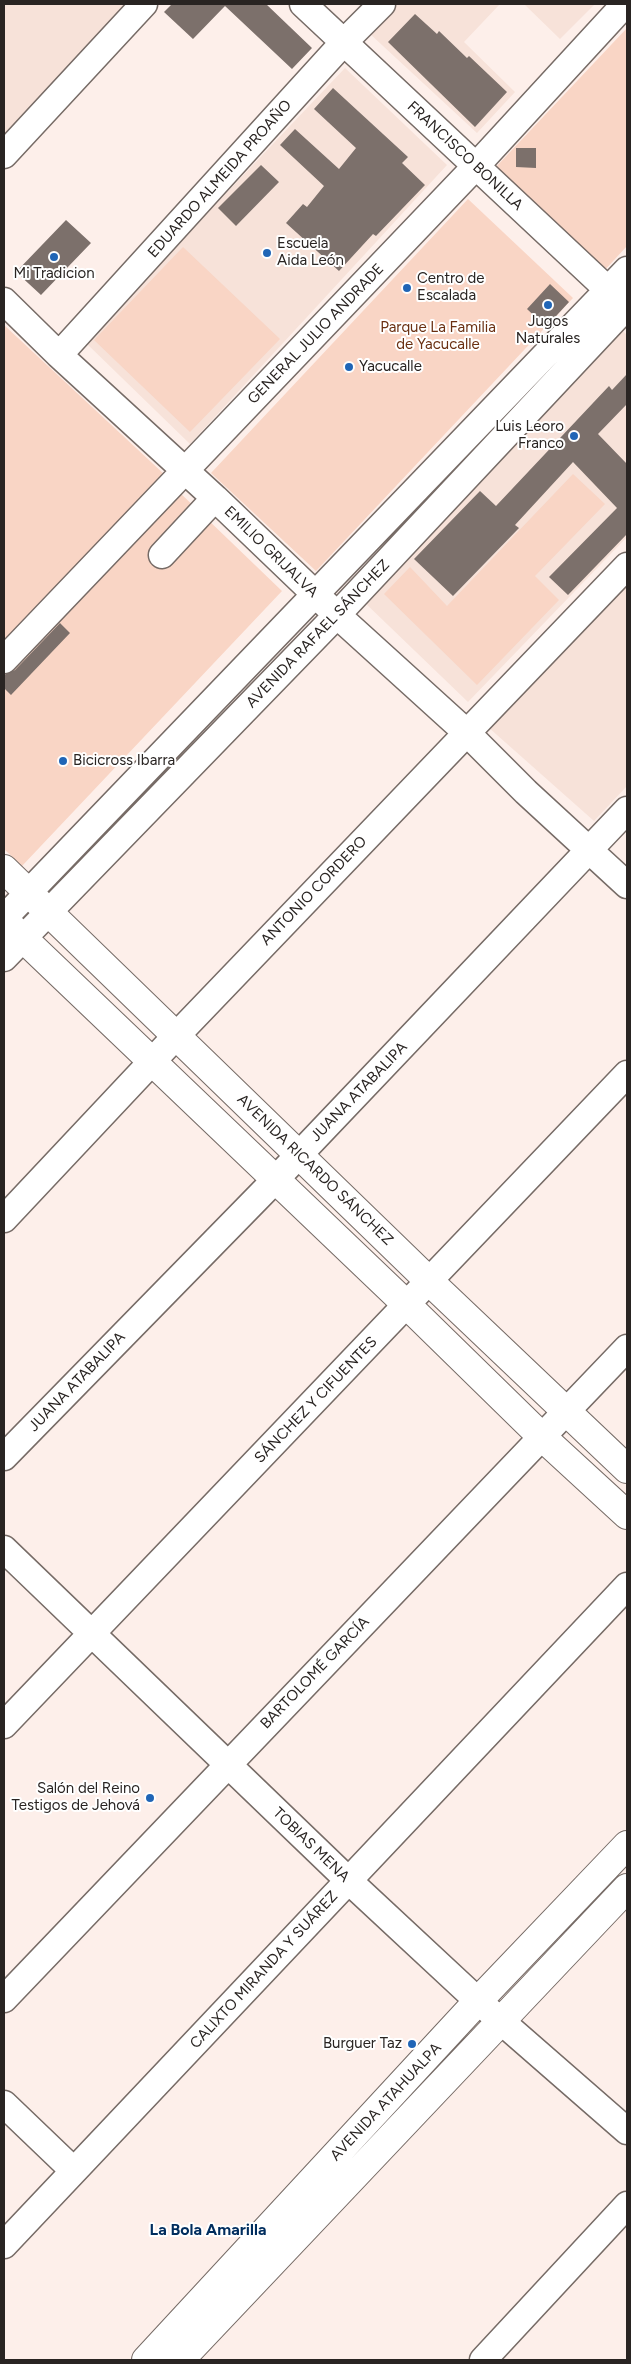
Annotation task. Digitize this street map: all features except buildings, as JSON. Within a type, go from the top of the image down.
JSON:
[{"type":"main road","name":"AVENIDA RICARDO SÁNCHEZ","points":[[4,869],[298,1155],[627,1469]]},
{"type":"main road","points":[[10,925],[541,1436],[627,1515]]},
{"type":"main road","name":"AVENIDA ATAHUALPA","points":[[146,2360],[478,2001],[627,1845]]},
{"type":"main road","name":"AVENIDA ATAHUALPA","points":[[180,2360],[627,1888]]},
{"type":"street","points":[[4,155],[144,4]]},
{"type":"street","name":"FRANCISCO BONILLA","points":[[303,4],[622,302]]},
{"type":"street","name":"EDUARDO ALMEIDA PROAÑO","points":[[59,355],[344,42],[382,4]]},
{"type":"street","name":"GENERAL JULIO ANDRADE","points":[[4,660],[476,166],[625,4]]},
{"type":"street","name":"AVENIDA RAFAEL SÁNCHEZ","points":[[10,925],[47,912],[337,615],[622,302],[627,270]]},
{"type":"street","name":"EMILIO GRIJALVA","points":[[4,301],[59,355],[215,498],[337,615],[466,732],[526,792],[627,885]]},
{"type":"street","name":"AVENIDA RAFAEL SÁNCHEZ","points":[[4,958],[10,925],[28,891],[316,595],[622,302]]},
{"type":"street","points":[[162,556],[215,498]]},
{"type":"street","name":"ANTONIO CORDERO","points":[[4,1219],[152,1061],[627,566]]},
{"type":"street","name":"JUANA ATABALIPA","points":[[4,1457],[274,1180],[627,810]]},
{"type":"street","name":"SÁNCHEZ Y CIFUENTES","points":[[4,1725],[627,1074]]},
{"type":"street","name":"BARTOLOMÉ GARCÍA","points":[[4,1999],[627,1348]]},
{"type":"street","name":"TOBIAS MENA","points":[[4,1549],[91,1635],[349,1881],[478,2001],[627,2131]]},
{"type":"street","name":"CALIXTO MIRANDA Y SUÁREZ","points":[[4,2245],[627,1586]]},
{"type":"street","points":[[4,2104],[74,2171]]},
{"type":"street","points":[[483,2360],[627,2205]]},
{"type":"shaded area","points":[[4,4],[127,4],[4,135]]},
{"type":"shaded area","points":[[397,4],[500,4],[464,42],[515,92],[477,133],[369,33]]},
{"type":"shaded area","points":[[524,4],[595,4],[560,39]]},
{"type":"shaded area","name":"Escuela Aida León","points":[[345,68],[447,165],[190,444],[85,342]]},
{"type":"shaded area","name":"Luis Leoro Franco","points":[[622,330],[627,335],[627,537],[468,702],[362,600]]},
{"type":"shaded area","points":[[627,582],[627,786],[594,821],[488,727]]},
{"type":"green space","points":[[627,28],[627,246],[603,272],[494,169]]},
{"type":"green space","name":"Parque La Familia de Yacucalle","points":[[468,199],[573,298],[316,571],[211,473]]},
{"type":"green space","points":[[183,247],[280,339],[190,432],[94,340]]},
{"type":"green space","points":[[4,325],[165,475],[4,641]]},
{"type":"green space","points":[[573,474],[605,504],[535,576],[559,600],[477,685],[384,594],[410,567],[447,606]]},
{"type":"green space","name":"Bicicross Ibarra","points":[[177,490],[282,591],[22,866],[4,849],[4,673]]},
{"type":"place","name":"Escuela Aida León","points":[[267,253]]},
{"type":"place","name":"Mi Tradicion","points":[[54,257]]},
{"type":"place","name":"Centro de Escalada","points":[[407,288]]},
{"type":"place","name":"Jugos Naturales","points":[[548,305]]},
{"type":"place","name":"Yacucalle","points":[[349,367]]},
{"type":"place","name":"Luis Leoro Franco","points":[[574,436]]},
{"type":"place","name":"Bicicross Ibarra","points":[[63,761]]},
{"type":"place","name":"Salón del Reino Testigos de Jehová","points":[[150,1798]]},
{"type":"place","name":"Burguer Taz","points":[[412,2044]]},
{"type":"district","name":"La Bola Amarilla","points":[[208,2230]]}]
